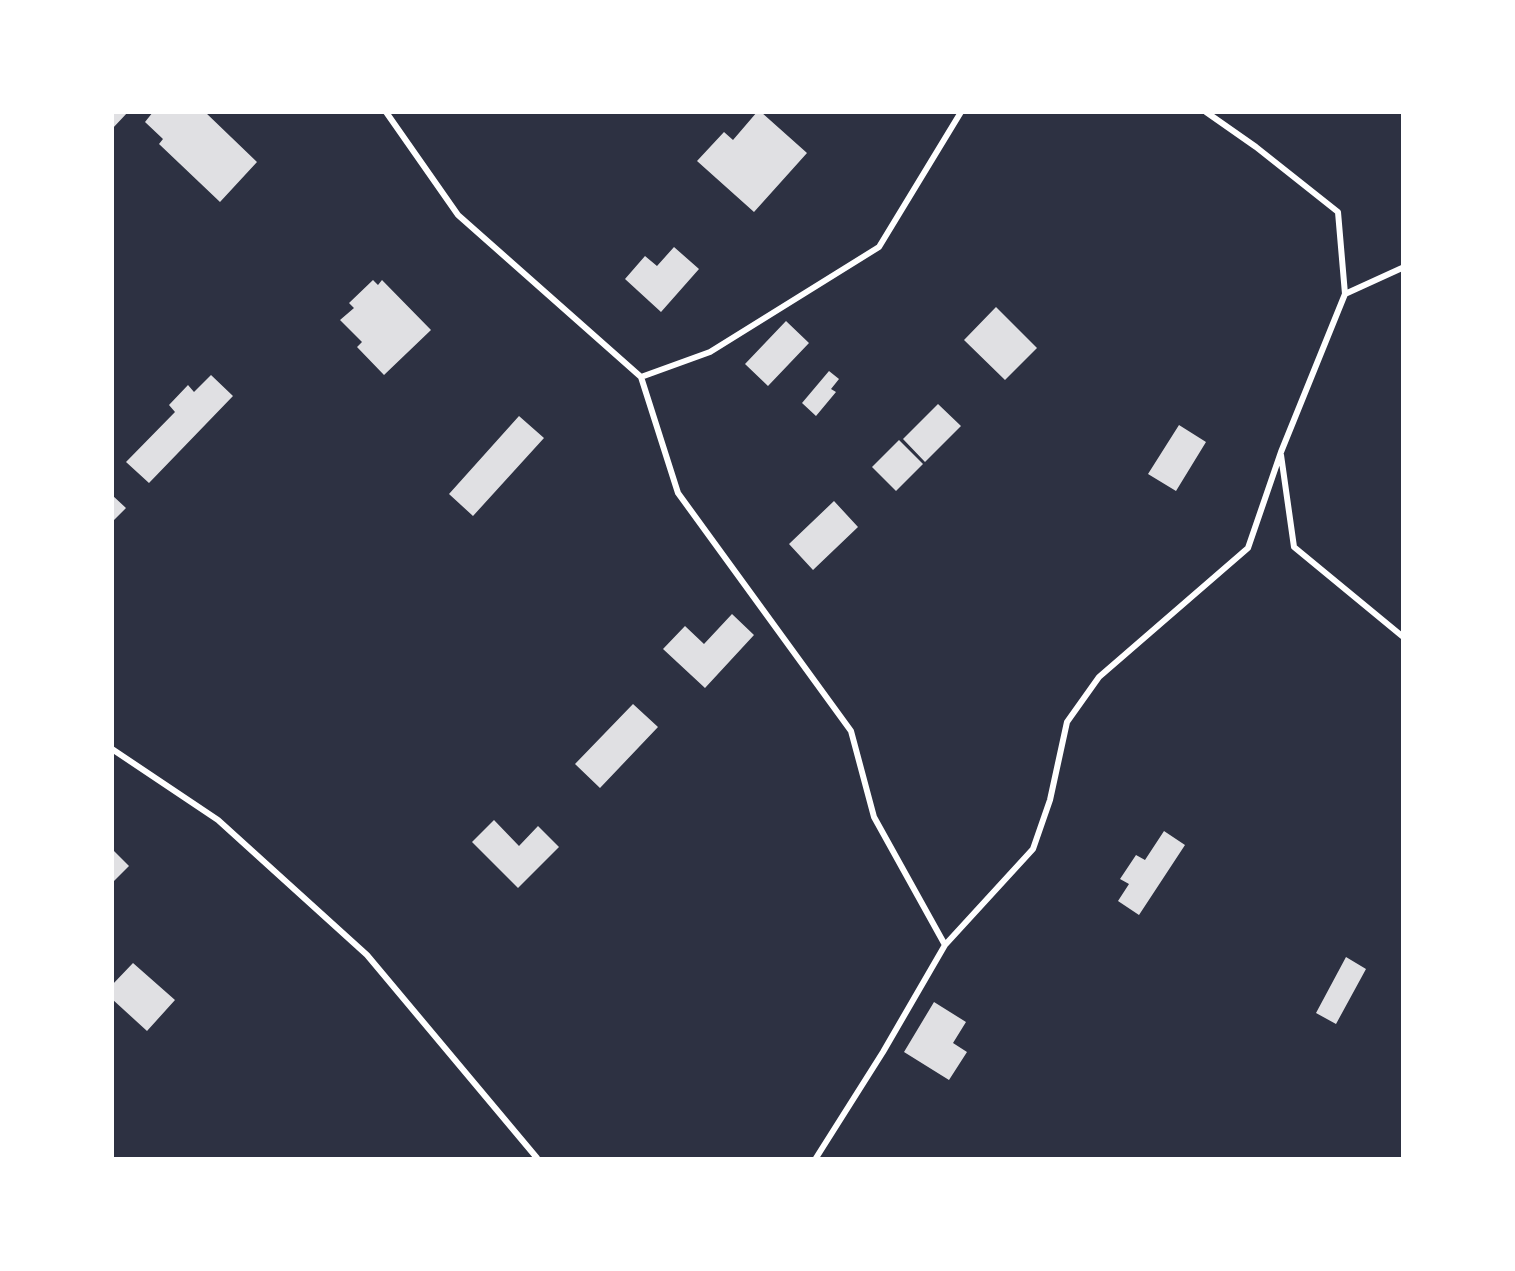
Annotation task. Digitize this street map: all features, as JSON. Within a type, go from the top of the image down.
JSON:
[{"type":"street","points":[[386,112],[458,215],[641,377],[678,493],[851,731],[874,818],[945,945]]},
{"type":"street","points":[[641,377],[710,352],[879,247],[961,112]]},
{"type":"street","points":[[816,1158],[883,1052],[945,945],[1033,849],[1050,800],[1067,722],[1100,677],[1248,548],[1281,452],[1345,294],[1338,212],[1256,147],[1206,112]]},
{"type":"street","points":[[1345,294],[1402,268]]},
{"type":"street","points":[[1281,452],[1294,547],[1402,636]]},
{"type":"street","points":[[112,748],[218,820],[367,955],[537,1158]]},
{"type":"building","points":[[112,112],[128,112],[112,129]]},
{"type":"building","points":[[153,112],[205,112],[257,162],[220,202],[159,144],[163,139],[145,122]]},
{"type":"building","points":[[757,112],[761,112],[807,153],[754,212],[697,161],[724,132],[733,140]]},
{"type":"building","points":[[674,247],[699,269],[661,312],[625,279],[645,256],[657,266]]},
{"type":"building","points":[[373,280],[378,285],[382,280],[431,330],[384,375],[357,347],[362,342],[340,320],[354,308],[349,303]]},
{"type":"building","points":[[996,307],[1037,348],[1005,380],[964,340]]},
{"type":"building","points":[[786,321],[809,343],[768,386],[745,364]]},
{"type":"building","points":[[829,371],[839,379],[831,389],[836,392],[816,416],[802,403]]},
{"type":"building","points":[[211,375],[233,396],[149,483],[126,462],[175,412],[169,405],[188,385],[194,392]]},
{"type":"building","points":[[938,404],[961,426],[925,462],[903,439]]},
{"type":"building","points":[[519,416],[544,438],[473,516],[449,494]]},
{"type":"building","points":[[1179,425],[1206,442],[1176,491],[1148,474]]},
{"type":"building","points":[[899,440],[923,464],[896,491],[872,467]]},
{"type":"building","points":[[112,495],[126,508],[112,522]]},
{"type":"building","points":[[834,501],[858,527],[813,570],[789,544]]},
{"type":"building","points":[[732,614],[754,635],[705,688],[663,649],[685,626],[704,644]]},
{"type":"building","points":[[633,704],[658,727],[600,788],[575,764]]},
{"type":"building","points":[[494,820],[519,846],[538,826],[559,847],[518,888],[472,842]]},
{"type":"building","points":[[1164,831],[1185,845],[1139,915],[1118,901],[1129,884],[1120,879],[1136,855],[1145,860]]},
{"type":"building","points":[[112,849],[129,866],[112,883]]},
{"type":"building","points":[[1346,957],[1366,969],[1336,1024],[1316,1013]]},
{"type":"building","points":[[133,963],[175,1000],[147,1031],[112,999],[112,985]]},
{"type":"building","points":[[934,1002],[966,1022],[953,1043],[967,1052],[949,1080],[904,1052]]}]
